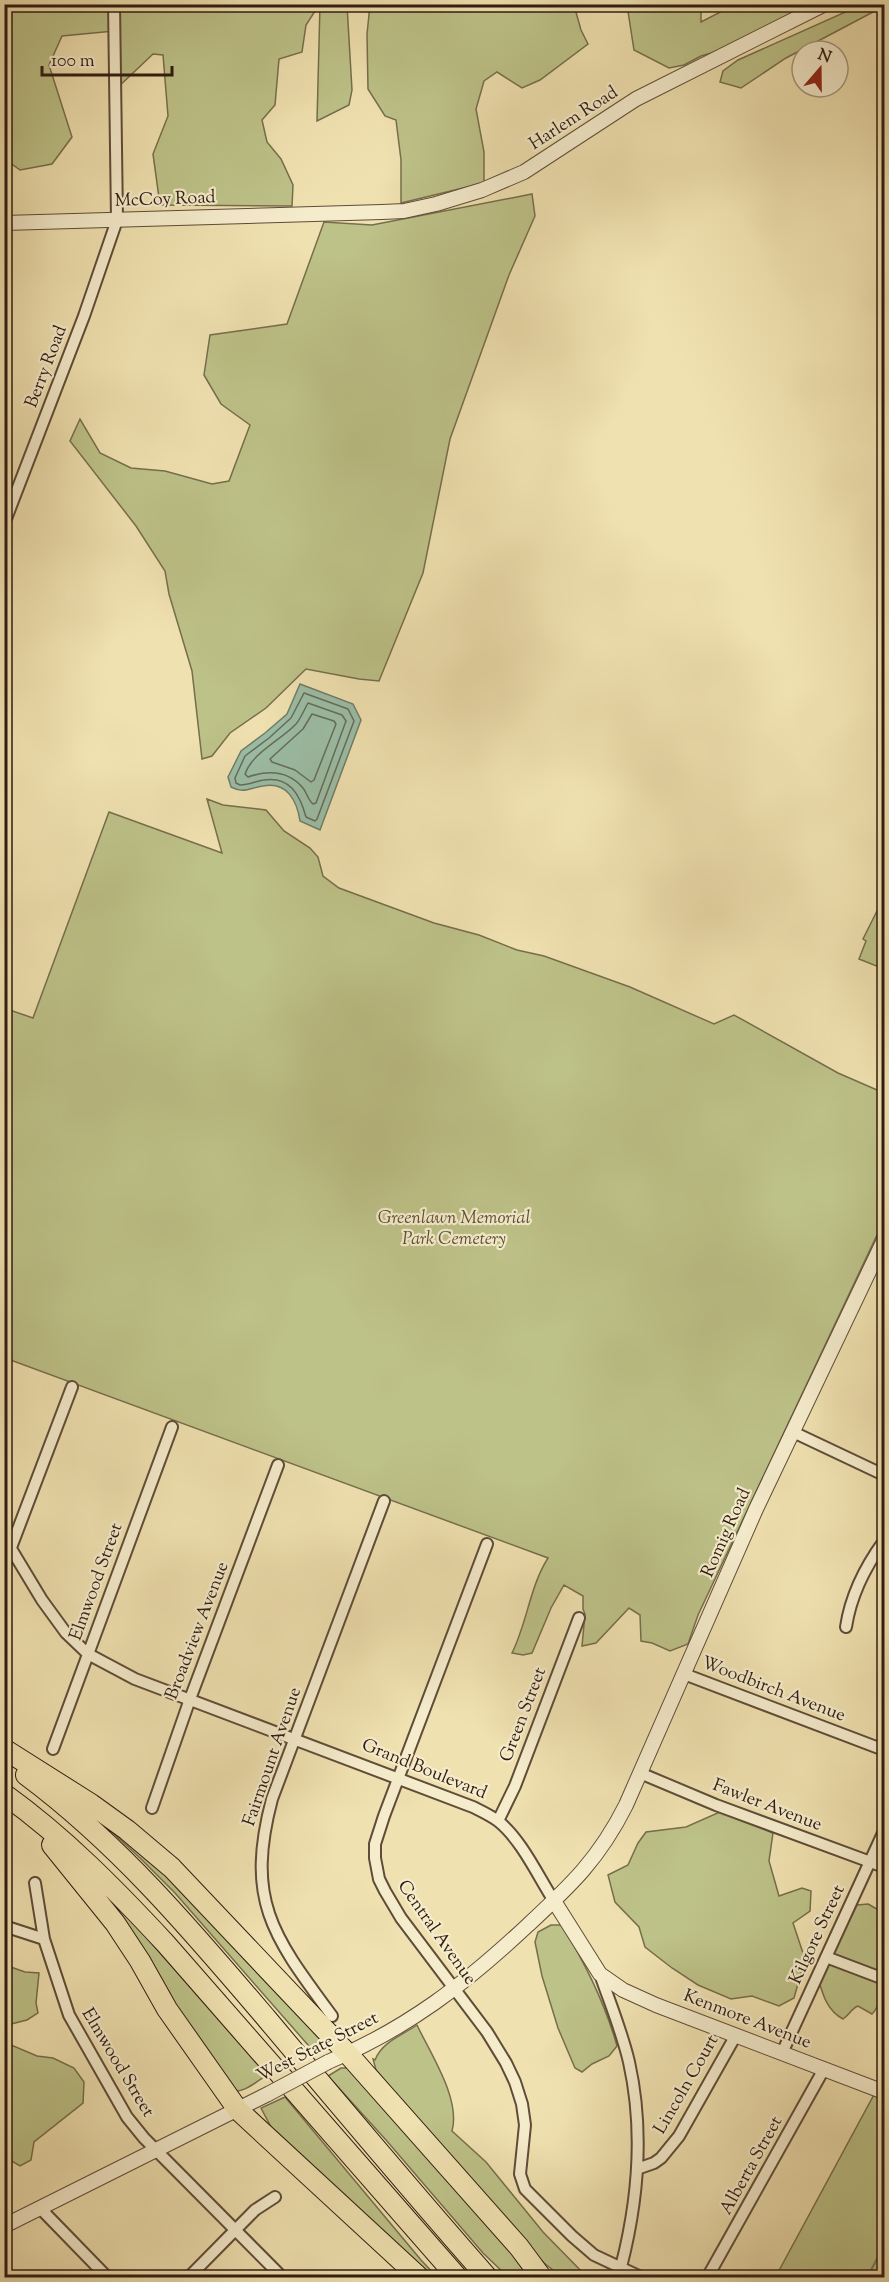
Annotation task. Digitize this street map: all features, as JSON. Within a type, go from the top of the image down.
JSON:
[{"type":"highway","points":[[4,1749],[91,1804],[155,1853],[348,2054],[519,2247],[542,2277]]},
{"type":"highway","points":[[4,1759],[41,1786],[92,1829],[156,1891],[488,2277]]},
{"type":"highway","points":[[9,1797],[63,1857],[115,1923],[167,2008],[238,2110],[420,2277]]},
{"type":"highway","points":[[9,1797],[56,1834],[101,1876],[166,1944],[458,2277]]},
{"type":"highway","points":[[310,2178],[405,2277]]},
{"type":"highway","points":[[519,2247],[553,2277]]},
{"type":"street","name":"Berry Road","points":[[4,524],[84,316],[117,220],[114,4]]},
{"type":"street","name":"Harlem Road","points":[[327,214],[404,211],[444,202],[502,182],[542,161],[636,99],[825,4]]},
{"type":"street","name":"McCoy Road","points":[[4,223],[327,214]]},
{"type":"street","name":"Romig Road","points":[[605,1842],[621,1813],[756,1509],[885,1240]]},
{"type":"street","points":[[4,1566],[72,1387]]},
{"type":"street","name":"Elmwood Street","points":[[53,1749],[172,1427]]},
{"type":"street","points":[[793,1432],[885,1475]]},
{"type":"street","name":"Broadview Avenue","points":[[152,1808],[190,1699],[278,1465]]},
{"type":"street","name":"Fairmount Avenue","points":[[332,2016],[276,1934],[268,1915],[261,1886],[264,1828],[294,1738],[384,1501]]},
{"type":"street","name":"Grand Boulevard","points":[[4,1537],[54,1617],[88,1654],[124,1674],[473,1807],[498,1821],[516,1841],[600,1974],[622,2036],[629,2064],[636,2116],[636,2169],[621,2267]]},
{"type":"street","points":[[846,1627],[858,1582],[885,1541]]},
{"type":"street","name":"Central Avenue","points":[[487,1544],[378,1835],[375,1851],[376,1867],[385,1891],[401,1917],[487,2032],[507,2063],[522,2104],[525,2125],[520,2174],[525,2189],[594,2255],[621,2267]]},
{"type":"street","name":"Green Street","points":[[498,1821],[515,1786],[579,1618]]},
{"type":"street","name":"Woodbirch Avenue","points":[[684,1674],[885,1750]]},
{"type":"street","name":"Fawler Avenue","points":[[639,1773],[716,1805],[885,1867]]},
{"type":"street","name":"Kilgore Street","points":[[782,2053],[885,1831]]},
{"type":"street","name":"West State Street","points":[[4,2226],[396,2029],[454,1990],[489,1962],[576,1880],[605,1842]]},
{"type":"street","name":"Elmwood Street","points":[[35,1883],[44,1939],[69,2015],[127,2117],[283,2277]]},
{"type":"street","points":[[4,1926],[44,1939]]},
{"type":"street","points":[[826,1956],[885,1979]]},
{"type":"street","name":"Kenmore Avenue","points":[[600,1974],[631,1994],[885,2092]]},
{"type":"street","name":"Lincoln Court","points":[[636,2169],[654,2163],[674,2142],[736,2035]]},
{"type":"street","name":"Alberta Street","points":[[707,2277],[824,2069]]},
{"type":"street","points":[[188,2277],[255,2210],[275,2197]]},
{"type":"street","points":[[40,2208],[108,2277]]},
{"type":"street","points":[[621,2267],[643,2277]]},
{"type":"green space","points":[[5,5],[319,5],[306,25],[302,52],[279,59],[275,105],[262,120],[267,142],[281,159],[293,185],[292,206],[160,205],[153,154],[168,116],[163,55],[153,54],[115,90],[114,31],[62,36],[49,65],[72,137],[52,164],[20,170],[5,159]]},
{"type":"green space","points":[[320,5],[347,5],[352,90],[349,105],[317,121]]},
{"type":"green space","points":[[370,5],[574,5],[581,30],[588,44],[540,80],[522,88],[497,72],[484,81],[476,109],[484,152],[484,183],[401,203],[401,160],[396,120],[385,116],[368,89],[367,34]]},
{"type":"green space","points":[[627,5],[701,5],[701,22],[734,5],[808,5],[726,49],[701,56],[684,65],[669,68],[634,50]]},
{"type":"green space","points":[[861,5],[884,5],[884,9],[873,12],[822,39],[790,39],[790,56],[741,88],[720,82],[723,71],[738,60]]},
{"type":"green space","points":[[532,194],[535,216],[509,275],[450,439],[423,573],[379,681],[306,669],[266,708],[230,733],[212,756],[202,759],[192,671],[169,594],[165,571],[136,526],[70,441],[80,419],[100,453],[131,468],[165,471],[212,484],[229,481],[250,425],[221,404],[204,375],[210,335],[287,324],[324,222],[372,225]]},
{"type":"green space","name":"Greenlawn Memorial Park Cemetery","points":[[207,799],[223,805],[266,810],[284,831],[310,848],[318,857],[323,876],[339,888],[434,923],[479,935],[517,950],[544,956],[630,987],[714,1024],[734,1015],[838,1073],[884,1093],[884,1220],[698,1615],[688,1644],[670,1651],[641,1641],[640,1615],[629,1608],[596,1643],[582,1646],[585,1614],[583,1596],[564,1585],[551,1608],[532,1653],[523,1655],[512,1653],[537,1580],[548,1558],[5,1358],[4,1008],[33,1018],[109,812],[222,853]]},
{"type":"green space","points":[[880,905],[884,907],[884,969],[859,959],[866,941],[863,939]]},
{"type":"green space","points":[[69,1792],[176,1880],[330,2045],[315,2053],[175,1893]]},
{"type":"green space","points":[[722,1811],[773,1833],[769,1861],[779,1896],[802,1888],[811,1891],[810,1911],[793,1923],[805,1959],[794,1998],[779,2006],[752,1996],[731,1999],[698,1985],[645,1947],[639,1927],[615,1902],[608,1875],[628,1865],[646,1832],[686,1827]]},
{"type":"green space","points":[[109,1899],[133,1922],[267,2075],[245,2089],[230,2091]]},
{"type":"green space","points":[[868,1904],[884,1913],[884,1966],[881,1995],[872,2014],[858,2006],[843,2019],[824,1998],[819,1981],[857,1905]]},
{"type":"green space","points":[[551,1925],[562,1925],[579,1954],[594,1984],[617,2046],[609,2056],[582,2072],[575,2068],[558,2028],[542,1976],[535,1942],[538,1932]]},
{"type":"green space","points":[[5,1965],[25,1972],[39,1973],[36,2003],[38,2013],[27,2020],[7,2025],[11,2045],[37,2056],[53,2058],[74,2068],[84,2082],[83,2103],[34,2142],[31,2160],[20,2166],[5,2157]]},
{"type":"green space","points":[[417,2025],[443,2076],[448,2091],[454,2118],[452,2131],[486,2162],[543,2232],[587,2277],[562,2277],[544,2263],[468,2180],[376,2070],[373,2059],[375,2060],[382,2048]]},
{"type":"green space","points":[[341,2068],[349,2068],[534,2277],[508,2277],[483,2253],[328,2076]]},
{"type":"green space","points":[[876,2091],[884,2094],[884,2262],[876,2277],[775,2278]]},
{"type":"green space","points":[[285,2097],[437,2277],[425,2277],[279,2142],[261,2108]]},
{"type":"water","points":[[300,684],[353,704],[361,720],[320,830],[300,821],[293,800],[284,790],[271,785],[240,790],[231,787],[228,777],[241,751],[287,714]]},
{"type":"waterway","points":[[867,2278],[884,2245]]}]
